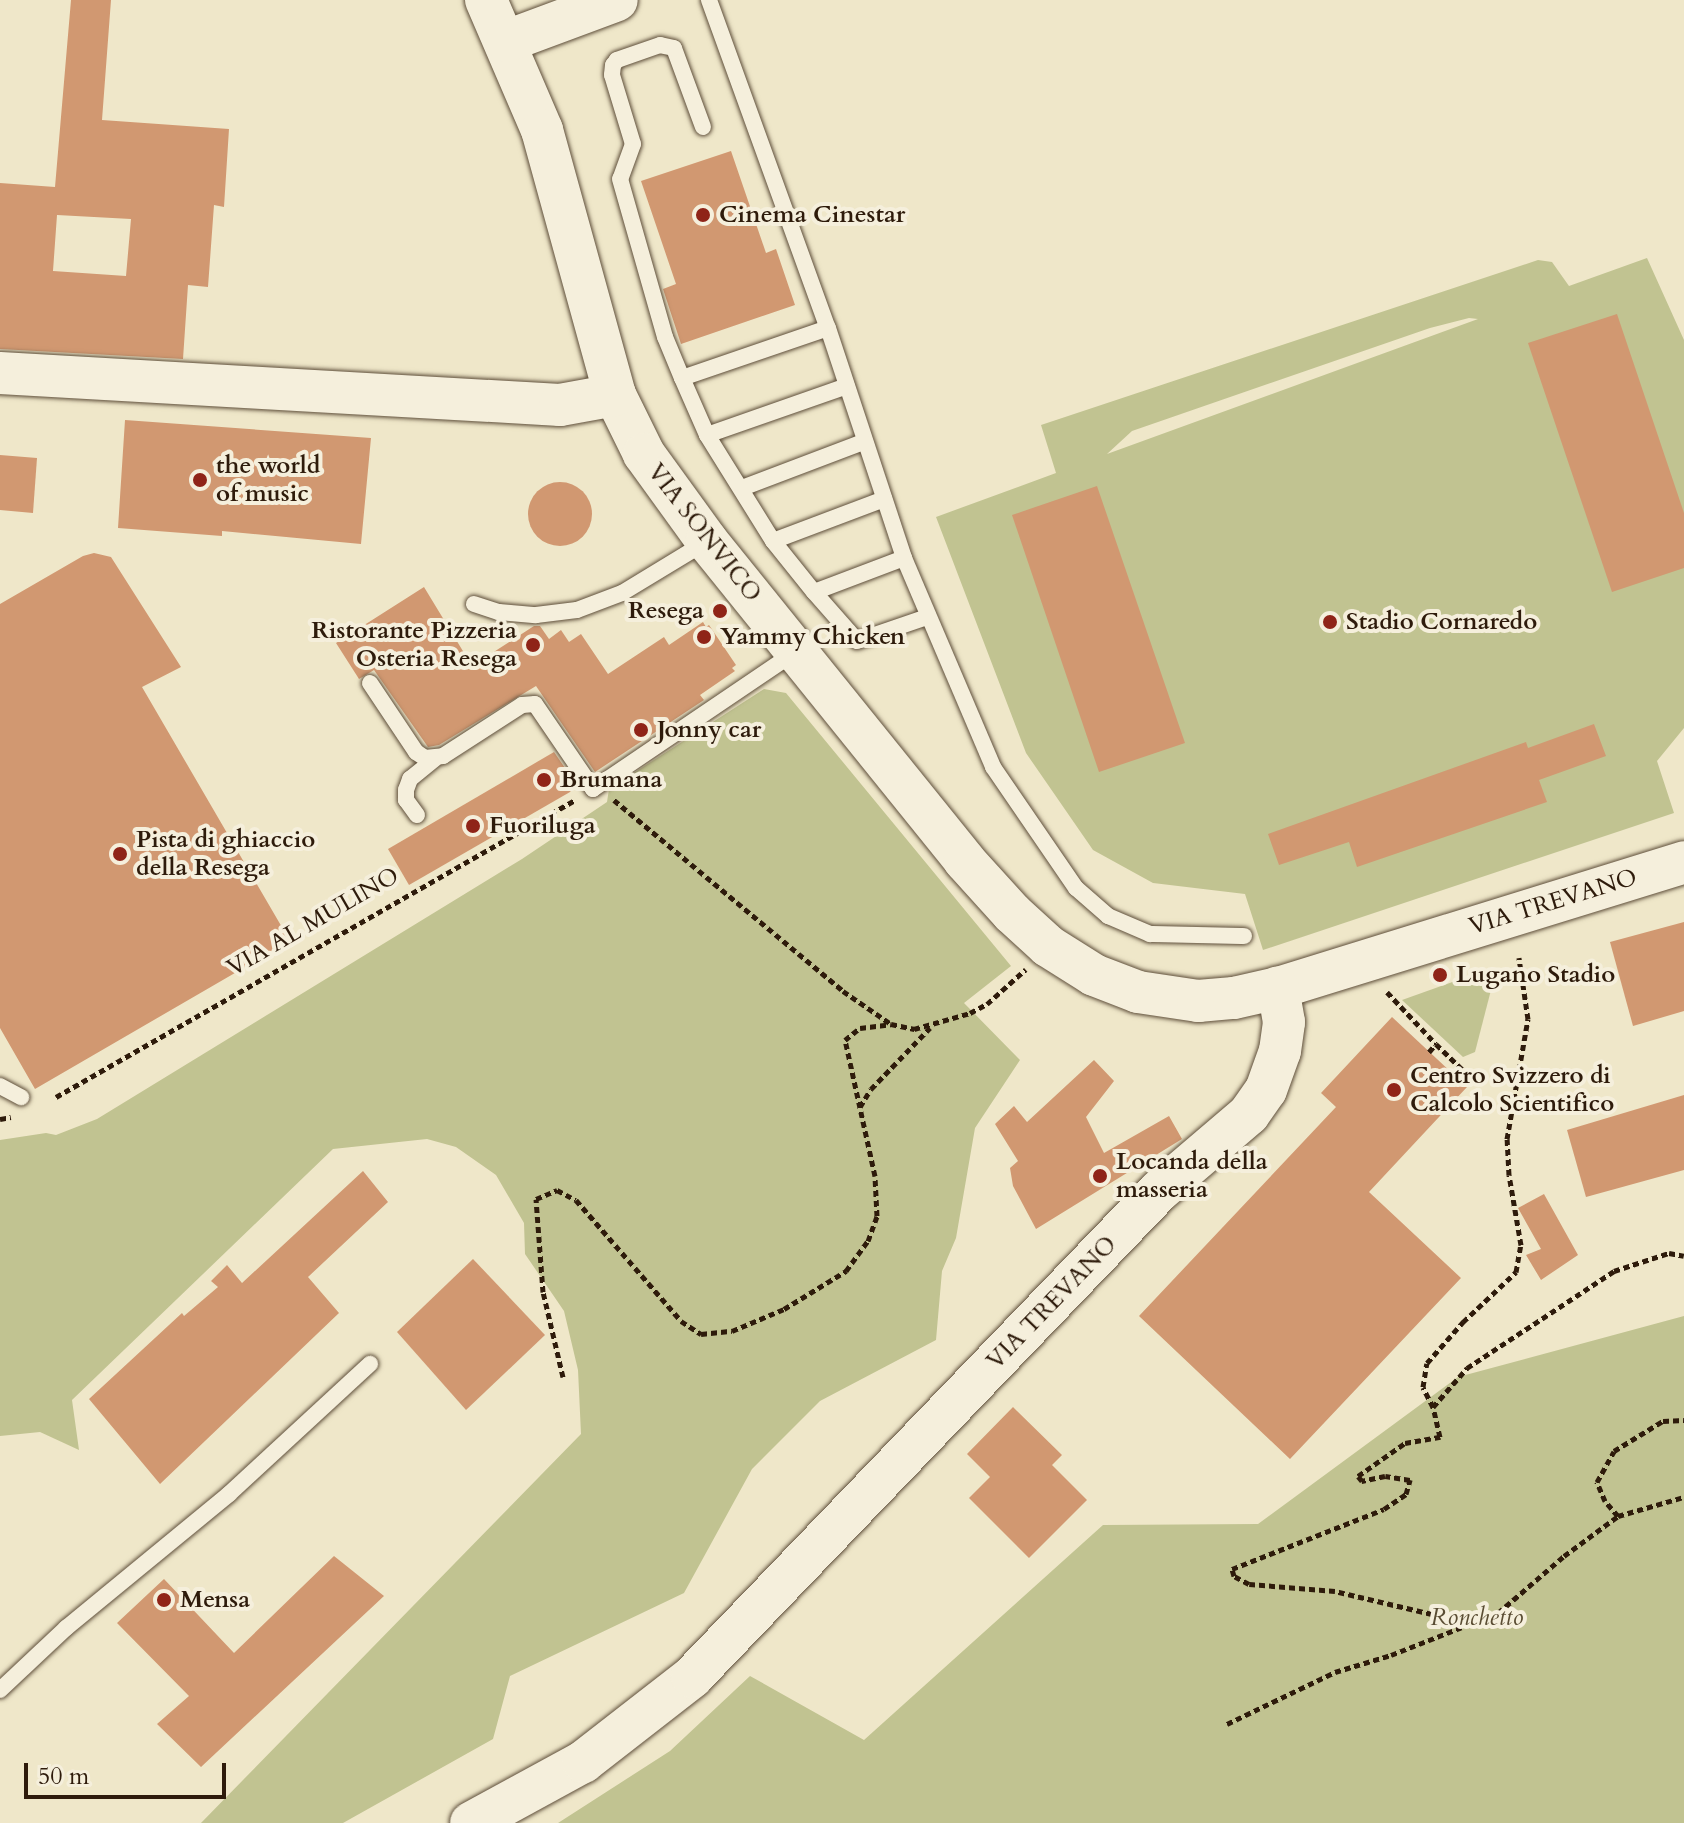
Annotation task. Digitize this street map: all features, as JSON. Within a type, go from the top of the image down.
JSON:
[{"type":"main road","name":"VIA SONVICO","points":[[486,0],[507,41],[542,130],[615,395],[644,454],[707,541],[798,650],[964,860],[1012,913],[1048,946],[1094,975],[1159,996],[1198,1001],[1278,988]]},
{"type":"main road","points":[[507,41],[617,0]]},
{"type":"main road","points":[[0,373],[560,405],[615,395]]},
{"type":"main road","name":"VIA TREVANO","points":[[471,1823],[583,1762],[692,1677],[1159,1191],[1249,1114],[1266,1090],[1280,1051],[1284,1022],[1278,988],[1684,862]]},
{"type":"lane","points":[[709,0],[828,328],[863,442],[904,558],[993,767],[1076,888],[1108,916],[1150,934],[1244,936]]},
{"type":"lane","points":[[703,127],[679,54],[669,44],[617,60],[613,65],[612,75],[633,144],[620,179],[665,337],[707,435],[773,541],[857,641],[927,617]]},
{"type":"lane","points":[[682,378],[828,328]]},
{"type":"lane","points":[[707,435],[847,386]]},
{"type":"lane","points":[[742,488],[863,442]]},
{"type":"lane","points":[[773,541],[884,499]]},
{"type":"lane","points":[[474,604],[499,612],[536,615],[577,610],[622,593],[707,541]]},
{"type":"lane","points":[[814,592],[904,558]]},
{"type":"lane","points":[[417,815],[406,800],[410,779],[435,759],[522,705],[535,704],[596,788],[798,650]]},
{"type":"lane","points":[[370,683],[416,752],[425,758],[435,759]]},
{"type":"lane","points":[[0,1086],[21,1097]]},
{"type":"lane","points":[[0,1690],[66,1628],[229,1494],[370,1364]]},
{"type":"path","points":[[596,788],[843,991],[891,1024]]},
{"type":"path","name":"VIA AL MULINO","points":[[56,1097],[596,788]]},
{"type":"path","points":[[563,1377],[543,1292],[534,1209],[540,1196],[557,1190],[576,1200],[691,1329],[701,1334],[732,1331],[784,1309],[829,1285],[846,1271],[868,1241],[877,1216],[878,1199],[845,1040],[860,1028],[891,1024],[914,1029],[931,1027],[987,1004],[1048,946]]},
{"type":"path","points":[[1462,1628],[1432,1614],[1335,1591],[1249,1584],[1234,1576],[1232,1569],[1384,1509],[1406,1494],[1410,1480],[1385,1476],[1362,1481],[1358,1476],[1405,1443],[1440,1437],[1433,1407],[1423,1387],[1427,1363],[1463,1322],[1516,1272],[1521,1245],[1509,1175],[1507,1139],[1528,1019],[1519,958]]},
{"type":"path","points":[[1387,992],[1464,1071],[1479,1077]]},
{"type":"path","points":[[860,1107],[871,1089],[931,1027]]},
{"type":"path","points":[[1429,1052],[1436,1044]]},
{"type":"path","points":[[1433,1407],[1467,1368],[1614,1271],[1669,1253],[1684,1256]]},
{"type":"path","points":[[1618,1516],[1605,1501],[1597,1482],[1614,1451],[1663,1421],[1684,1420]]},
{"type":"path","points":[[1227,1724],[1335,1672],[1498,1613],[1564,1556],[1618,1516],[1684,1497]]},
{"type":"green space","name":"Stadio Cornaredo","points":[[1647,258],[1684,340],[1684,728],[1657,761],[1674,813],[1263,950],[1245,894],[1153,883],[1093,850],[1026,753],[936,517],[1056,473],[1041,425],[1538,260],[1552,262],[1569,286]],"holes":[[[1469,318],[1478,319],[1107,454],[1132,431],[1430,328]]]},
{"type":"green space","points":[[764,689],[786,693],[1011,966],[964,1003],[1020,1060],[975,1128],[956,1238],[942,1271],[936,1340],[820,1401],[752,1469],[684,1593],[510,1676],[493,1739],[343,1823],[201,1823],[581,1434],[578,1370],[564,1311],[525,1254],[524,1223],[496,1175],[456,1147],[427,1139],[333,1149],[72,1400],[79,1450],[40,1432],[0,1436],[0,1140],[46,1133],[56,1135],[97,1119],[522,859],[607,802],[609,789]]},
{"type":"green space","points":[[1472,975],[1487,979],[1491,990],[1475,1052],[1463,1057],[1402,1000]]},
{"type":"green space","name":"Ronchetto","points":[[1684,1316],[1684,1823],[558,1823],[670,1751],[750,1676],[864,1740],[1103,1525],[1258,1524],[1458,1377]]},
{"type":"building","points":[[71,0],[111,0],[102,120],[229,129],[224,207],[214,205],[208,287],[188,285],[183,359],[0,349],[0,183],[55,187]],"holes":[[[57,215],[131,219],[126,276],[53,271]]]},
{"type":"building","name":"Cinema Cinestar","points":[[731,151],[766,253],[776,249],[795,305],[681,344],[663,289],[676,284],[641,181]]},
{"type":"building","points":[[1617,314],[1684,513],[1684,568],[1612,592],[1528,343]]},
{"type":"building","points":[[125,420],[371,438],[361,544],[222,531],[222,536],[118,528]]},
{"type":"building","points":[[0,455],[37,458],[33,513],[0,510]]},
{"type":"building","points":[[560,482],[572,484],[583,491],[590,502],[590,526],[583,537],[572,544],[560,546],[548,544],[537,537],[530,526],[528,514],[530,502],[537,491],[548,484]]},
{"type":"building","points":[[1097,486],[1185,743],[1099,772],[1012,515]]},
{"type":"building","name":"Pista di ghiaccio della Resega","points":[[94,553],[111,557],[181,667],[142,687],[290,941],[35,1089],[0,1028],[0,604],[83,556]]},
{"type":"building","points":[[424,587],[472,666],[534,626],[540,626],[549,639],[561,630],[569,642],[581,634],[608,674],[664,637],[669,645],[703,622],[706,627],[709,625],[736,665],[732,668],[735,671],[700,695],[704,700],[595,772],[536,686],[439,745],[428,747],[374,670],[359,679],[336,643]]},
{"type":"building","points":[[1594,724],[1606,756],[1539,780],[1547,802],[1357,867],[1349,842],[1279,865],[1268,834],[1526,742],[1528,748]]},
{"type":"building","points":[[554,752],[576,784],[570,792],[409,885],[388,849]]},
{"type":"building","points":[[1684,922],[1684,1011],[1633,1026],[1610,942]]},
{"type":"building","points":[[1392,1017],[1467,1087],[1369,1192],[1461,1278],[1290,1459],[1139,1316],[1336,1107],[1321,1093]]},
{"type":"building","points":[[1094,1060],[1114,1081],[1086,1117],[1104,1153],[1169,1116],[1182,1139],[1036,1229],[1013,1186],[1010,1168],[1018,1161],[995,1124],[1014,1106],[1027,1122]]},
{"type":"building","points":[[1684,1095],[1684,1170],[1586,1197],[1567,1130]]},
{"type":"building","points":[[363,1171],[388,1202],[308,1277],[339,1313],[160,1484],[89,1399],[182,1313],[184,1316],[218,1287],[211,1281],[227,1265],[242,1283]]},
{"type":"building","points":[[1544,1194],[1578,1255],[1541,1280],[1526,1255],[1541,1249],[1518,1208]]},
{"type":"building","points":[[473,1259],[545,1335],[466,1410],[397,1332]]},
{"type":"building","points":[[1013,1407],[1062,1455],[1052,1465],[1087,1500],[1029,1558],[969,1498],[990,1477],[967,1454]]},
{"type":"building","points":[[334,1556],[384,1596],[201,1767],[157,1724],[189,1696],[117,1623],[164,1579],[234,1653]]},
{"type":"place","name":"Cinema Cinestar","points":[[703,215]]},
{"type":"place","name":"the world of music","points":[[200,480]]},
{"type":"place","name":"Resega","points":[[720,611]]},
{"type":"place","name":"Stadio Cornaredo","points":[[1330,622]]},
{"type":"place","name":"Yammy Chicken","points":[[704,637]]},
{"type":"place","name":"Ristorante Pizzeria Osteria Resega","points":[[533,645]]},
{"type":"place","name":"Jonny car","points":[[641,730]]},
{"type":"place","name":"Brumana","points":[[544,780]]},
{"type":"place","name":"Fuoriluga","points":[[473,826]]},
{"type":"place","name":"Pista di ghiaccio della Resega","points":[[120,854]]},
{"type":"place","name":"Lugano Stadio","points":[[1440,975]]},
{"type":"place","name":"Centro Svizzero di Calcolo Scientifico","points":[[1394,1090]]},
{"type":"place","name":"Locanda della masseria","points":[[1100,1176]]},
{"type":"place","name":"Mensa","points":[[164,1600]]}]
